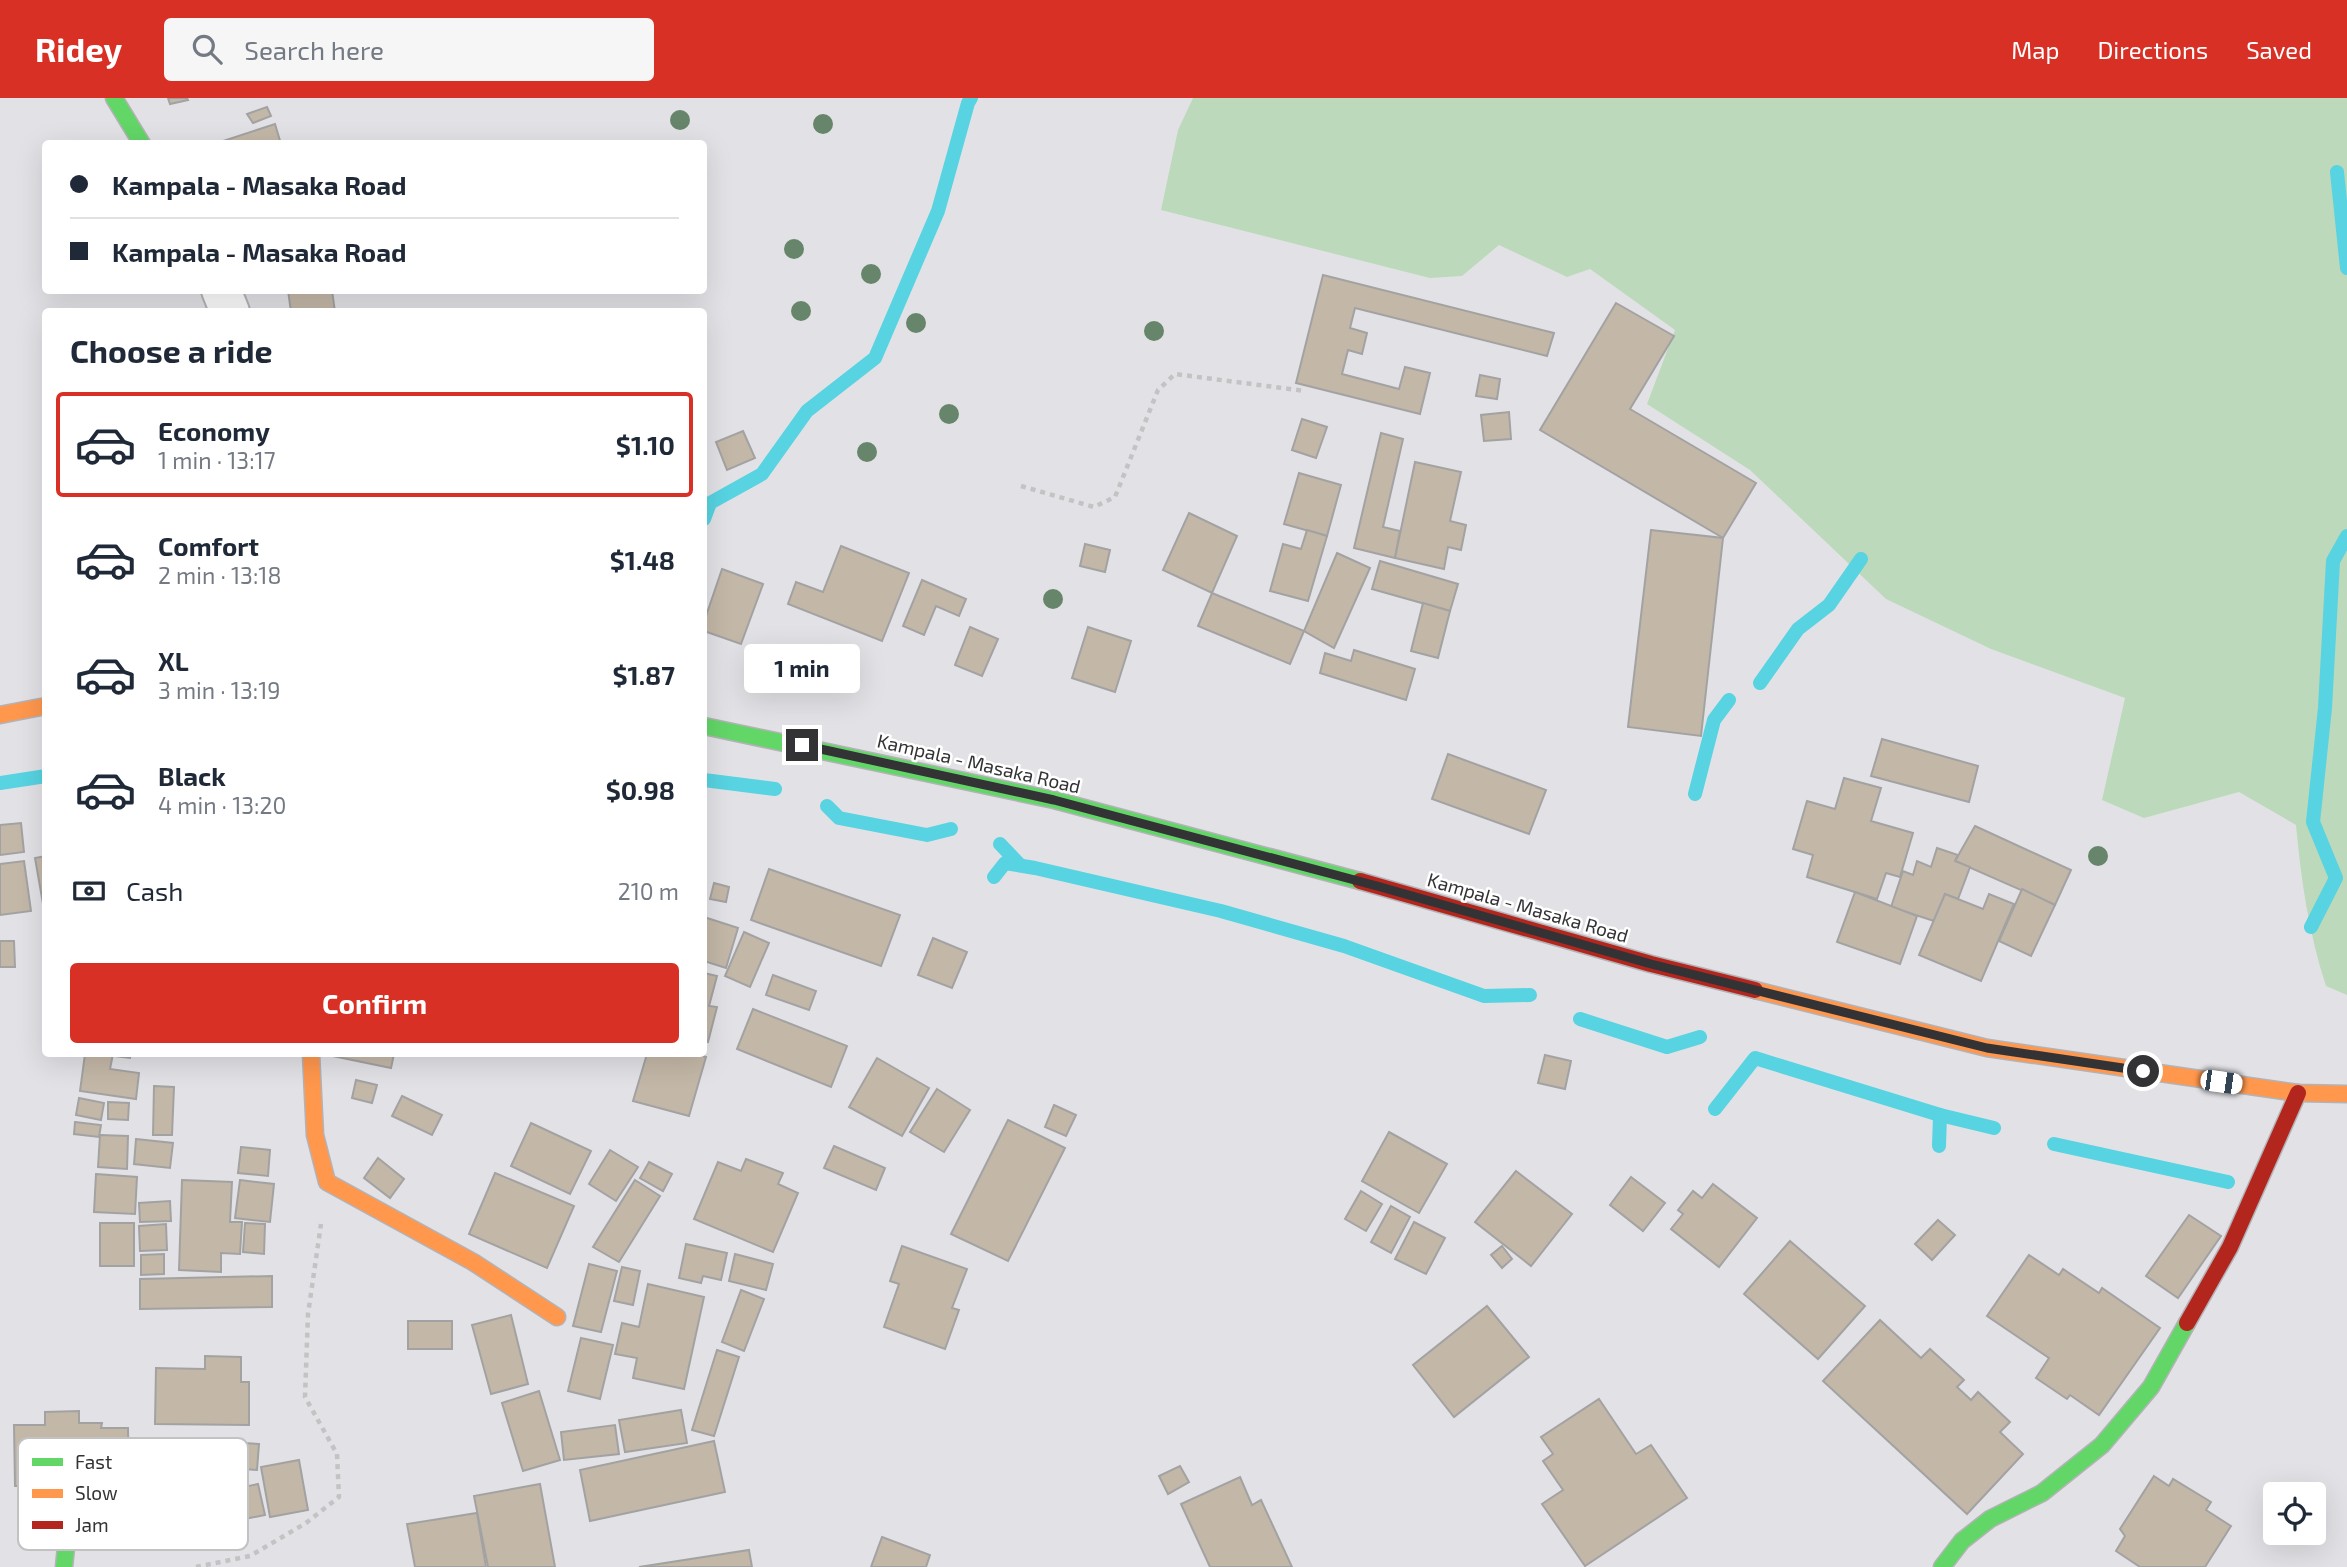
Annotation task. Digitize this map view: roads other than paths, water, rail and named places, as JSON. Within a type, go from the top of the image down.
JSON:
[{"type":"main road","points":[[114,98],[140,140]]},
{"type":"main road","points":[[0,715],[42,707]]},
{"type":"main road","name":"Kampala - Masaka Road","points":[[707,727],[1054,800],[1377,886],[1651,964],[1987,1048],[2298,1093],[2347,1094]]},
{"type":"main road","points":[[311,1057],[313,1128],[318,1160],[327,1182],[468,1257],[514,1285],[557,1317]]},
{"type":"main road","points":[[1942,1567],[1962,1541],[1990,1520],[2042,1493],[2102,1445],[2151,1387],[2230,1247],[2298,1093]]},
{"type":"waterway","points":[[707,511],[710,503],[762,474],[807,411],[875,358],[938,211],[971,98]]},
{"type":"waterway","points":[[2337,172],[2347,268]]},
{"type":"waterway","points":[[2311,927],[2336,878],[2313,822],[2325,708],[2333,561],[2347,536]]},
{"type":"waterway","points":[[1760,683],[1798,629],[1829,605],[1861,559]]},
{"type":"waterway","points":[[1695,794],[1714,720],[1729,700]]},
{"type":"waterway","points":[[0,783],[42,777]]},
{"type":"waterway","points":[[707,780],[775,789]]},
{"type":"waterway","points":[[827,806],[839,818],[927,835],[951,829]]},
{"type":"waterway","points":[[1000,844],[1020,865]]},
{"type":"waterway","points":[[994,877],[1005,863],[1035,868],[1221,911],[1344,946],[1484,996],[1530,995]]},
{"type":"waterway","points":[[1580,1019],[1667,1047],[1700,1037]]},
{"type":"waterway","points":[[1715,1109],[1755,1058],[1940,1115],[1994,1128]]},
{"type":"waterway","points":[[1939,1146],[1940,1115]]},
{"type":"waterway","points":[[2054,1144],[2228,1182]]}]
